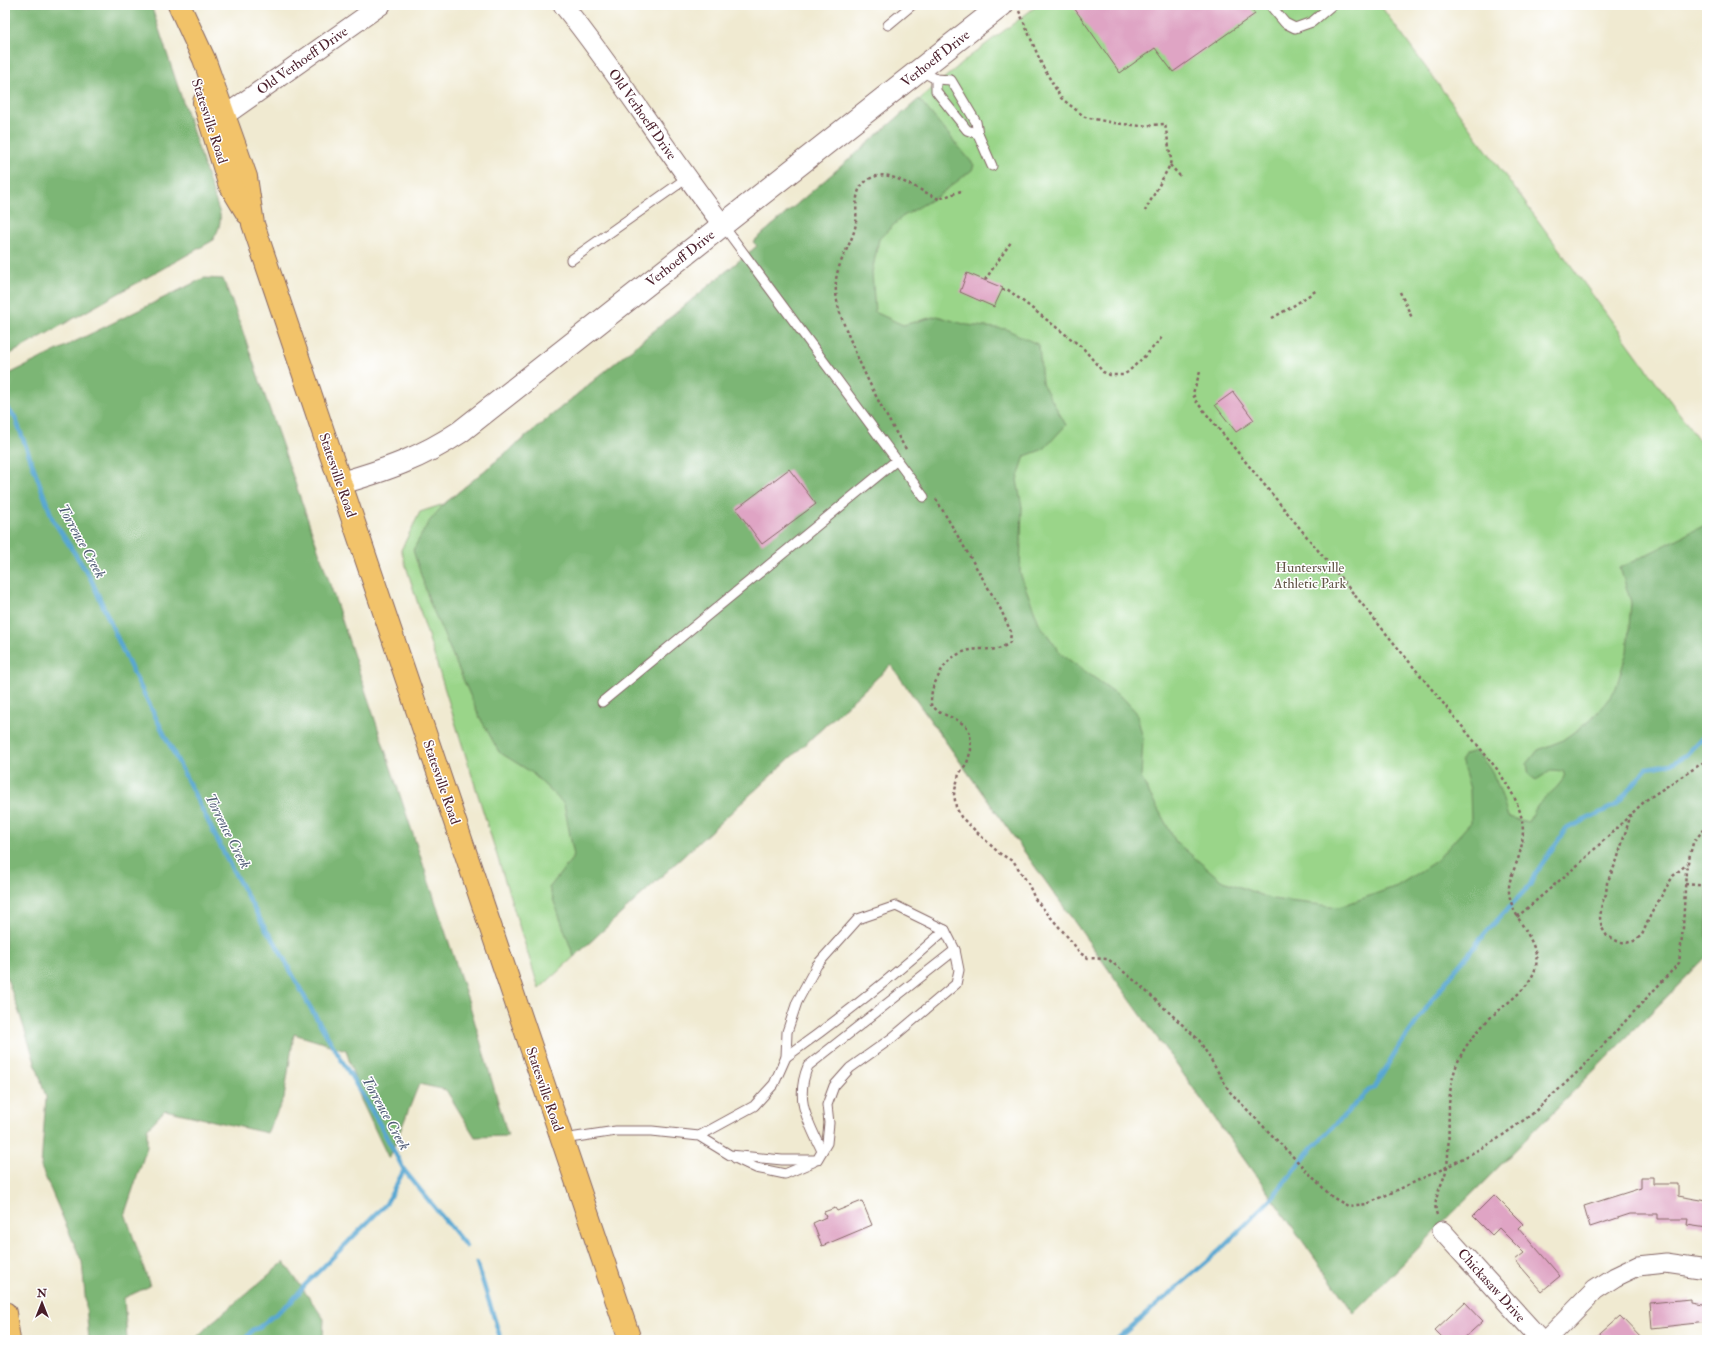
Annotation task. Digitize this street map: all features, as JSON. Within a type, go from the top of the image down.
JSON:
[{"type":"main road","name":"Statesville Road","points":[[180,9],[204,59],[246,177],[253,224],[630,1340]]},
{"type":"main road","name":"Statesville Road","points":[[180,9],[192,63],[229,183],[253,224]]},
{"type":"main road","points":[[5,1313],[9,1340]]},
{"type":"street","name":"Old Verhoeff Drive","points":[[224,116],[380,5]]},
{"type":"street","name":"Old Verhoeff Drive","points":[[563,5],[624,86],[687,178],[722,224]]},
{"type":"street","name":"Verhoeff Drive","points":[[341,483],[405,462],[436,447],[454,436],[722,224],[928,74],[1002,5]]},
{"type":"street","name":"Chickasaw Drive","points":[[1442,1231],[1541,1340]]},
{"type":"street","points":[[1546,1340],[1595,1290],[1615,1277],[1638,1266],[1666,1263],[1707,1269]]},
{"type":"lane","points":[[888,25],[912,5]]},
{"type":"lane","points":[[1270,5],[1285,23],[1295,28],[1312,22],[1332,5]]},
{"type":"lane","points":[[928,74],[936,91],[967,130],[978,134]]},
{"type":"lane","points":[[928,74],[951,80],[976,122],[978,134],[992,166]]},
{"type":"lane","points":[[571,260],[687,178]]},
{"type":"lane","points":[[722,224],[924,497]]},
{"type":"lane","points":[[602,702],[897,460]]},
{"type":"lane","points":[[563,1139],[616,1131],[652,1131],[699,1136],[730,1155],[756,1168],[784,1174],[817,1160],[827,1143],[829,1122],[827,1105],[834,1086],[850,1068],[892,1038],[956,984],[959,970],[955,950],[945,930],[896,906],[858,919],[817,965],[797,1002],[787,1032],[786,1057],[774,1084],[754,1106],[699,1136]]},
{"type":"lane","points":[[786,1057],[824,1030],[901,970],[945,930]]},
{"type":"lane","points":[[822,1151],[803,1110],[803,1077],[808,1066],[955,950]]},
{"type":"lane","points":[[730,1155],[782,1160],[817,1160]]},
{"type":"path","points":[[1017,5],[1042,65],[1061,98],[1085,117],[1114,123],[1141,126],[1165,124],[1171,159],[1170,165],[1145,211]]},
{"type":"path","points":[[1170,165],[1180,176]]},
{"type":"path","points":[[906,450],[875,396],[839,312],[836,295],[836,278],[856,223],[858,192],[862,184],[869,178],[888,176],[939,199],[961,190]]},
{"type":"path","points":[[985,280],[1011,242]]},
{"type":"path","points":[[1002,290],[1007,289],[1028,303],[1040,316],[1083,348],[1103,372],[1110,375],[1123,375],[1128,372],[1163,336]]},
{"type":"path","points":[[1272,318],[1317,290]]},
{"type":"path","points":[[1400,292],[1412,318]]},
{"type":"path","points":[[1200,372],[1193,393],[1195,400],[1497,769],[1514,794],[1522,813],[1522,843],[1509,886],[1509,899],[1535,950],[1536,965],[1532,976],[1523,988],[1487,1021],[1467,1046],[1454,1071],[1448,1099],[1447,1167],[1436,1199],[1436,1212],[1442,1231]]},
{"type":"path","points":[[935,496],[1000,608],[1011,632],[1010,642],[1004,647],[994,650],[974,650],[958,654],[949,660],[934,682],[931,705],[939,712],[966,726],[970,733],[972,742],[969,757],[956,782],[954,794],[956,807],[961,817],[975,832],[999,853],[1014,862],[1028,883],[1035,899],[1080,953],[1088,958],[1108,959],[1135,981],[1199,1040],[1230,1092],[1332,1197],[1348,1206],[1366,1204],[1447,1167],[1496,1140],[1530,1115],[1583,1067],[1679,963],[1687,864],[1693,843],[1707,825]]},
{"type":"path","points":[[1517,916],[1580,863],[1646,800],[1707,760]]},
{"type":"path","points":[[1631,814],[1617,860],[1607,883],[1606,894],[1602,903],[1600,918],[1602,928],[1607,936],[1617,941],[1626,943],[1634,941],[1642,935],[1654,908],[1673,876],[1687,864]]},
{"type":"path","points":[[1685,884],[1707,886]]},
{"type":"green space","points":[[5,5],[151,5],[220,214],[220,222],[219,228],[212,241],[5,357]]},
{"type":"green space","name":"Huntersville Athletic Park","points":[[1038,5],[1380,5],[1707,451],[1707,956],[1354,1313],[891,665],[539,989],[401,550],[420,512],[444,504],[757,246],[753,242],[969,57]]},
{"type":"green space","points":[[919,99],[974,165],[972,170],[938,196],[902,217],[879,239],[872,272],[875,312],[903,325],[937,316],[967,325],[1006,329],[1039,345],[1042,383],[1066,425],[1044,449],[1025,456],[1017,480],[1022,507],[1020,573],[1039,623],[1061,654],[1124,699],[1136,712],[1143,738],[1141,778],[1176,842],[1221,880],[1272,899],[1339,907],[1397,886],[1436,861],[1471,822],[1470,789],[1461,760],[1465,754],[1475,751],[1493,774],[1500,790],[1508,817],[1528,822],[1538,805],[1565,777],[1563,771],[1552,770],[1536,780],[1529,775],[1527,764],[1538,750],[1561,741],[1591,720],[1615,691],[1627,652],[1631,602],[1620,568],[1707,524],[1707,956],[1354,1313],[891,665],[574,957],[549,888],[574,856],[564,804],[531,772],[499,752],[479,716],[430,603],[413,550],[428,523],[444,504],[757,246],[753,242]]},
{"type":"green space","points":[[204,278],[223,279],[236,312],[327,575],[470,1006],[508,1136],[475,1137],[446,1090],[419,1084],[389,1159],[361,1100],[346,1050],[294,1034],[284,1098],[267,1133],[165,1110],[147,1129],[147,1147],[125,1213],[150,1286],[124,1298],[127,1340],[89,1340],[82,1262],[41,1167],[46,1097],[5,973],[5,376]]},
{"type":"green space","points":[[284,1262],[324,1319],[323,1340],[194,1340],[210,1324]]},
{"type":"building","points":[[1072,5],[1248,5],[1255,14],[1173,72],[1155,48],[1120,73]]},
{"type":"building","points":[[967,273],[1003,288],[994,307],[960,292]]},
{"type":"building","points":[[1233,392],[1254,420],[1236,432],[1215,405]]},
{"type":"building","points":[[789,469],[816,504],[762,544],[736,509]]},
{"type":"building","points":[[1641,1177],[1653,1177],[1653,1184],[1678,1184],[1678,1196],[1707,1201],[1707,1228],[1687,1225],[1688,1219],[1657,1219],[1657,1214],[1630,1214],[1590,1227],[1584,1206],[1641,1188]]},
{"type":"building","points":[[1494,1195],[1523,1224],[1519,1228],[1560,1276],[1542,1291],[1515,1260],[1524,1253],[1499,1228],[1492,1235],[1473,1216]]},
{"type":"building","points":[[862,1201],[872,1225],[822,1246],[813,1223],[826,1217],[824,1212],[835,1208],[837,1211]]},
{"type":"building","points":[[1690,1299],[1690,1302],[1707,1305],[1707,1322],[1652,1328],[1650,1303]]},
{"type":"building","points":[[1465,1302],[1483,1321],[1462,1340],[1445,1340],[1435,1330]]},
{"type":"building","points":[[1620,1316],[1643,1340],[1593,1340]]},
{"type":"waterway","name":"Torrence Creek","points":[[5,406],[15,417],[53,520],[90,577],[129,664],[231,867],[266,930],[275,942],[310,1007],[379,1123],[404,1170],[466,1246]]},
{"type":"waterway","points":[[1116,1340],[1219,1251],[1271,1199],[1313,1147],[1370,1089],[1374,1088],[1399,1047],[1440,989],[1487,931],[1530,885],[1535,874],[1566,829],[1616,805],[1647,768],[1671,764],[1686,755],[1707,733]]},
{"type":"waterway","points":[[245,1340],[252,1330],[258,1328],[292,1301],[305,1285],[386,1204],[404,1170]]},
{"type":"waterway","name":"Torrence Creek","points":[[477,1263],[501,1340]]}]
